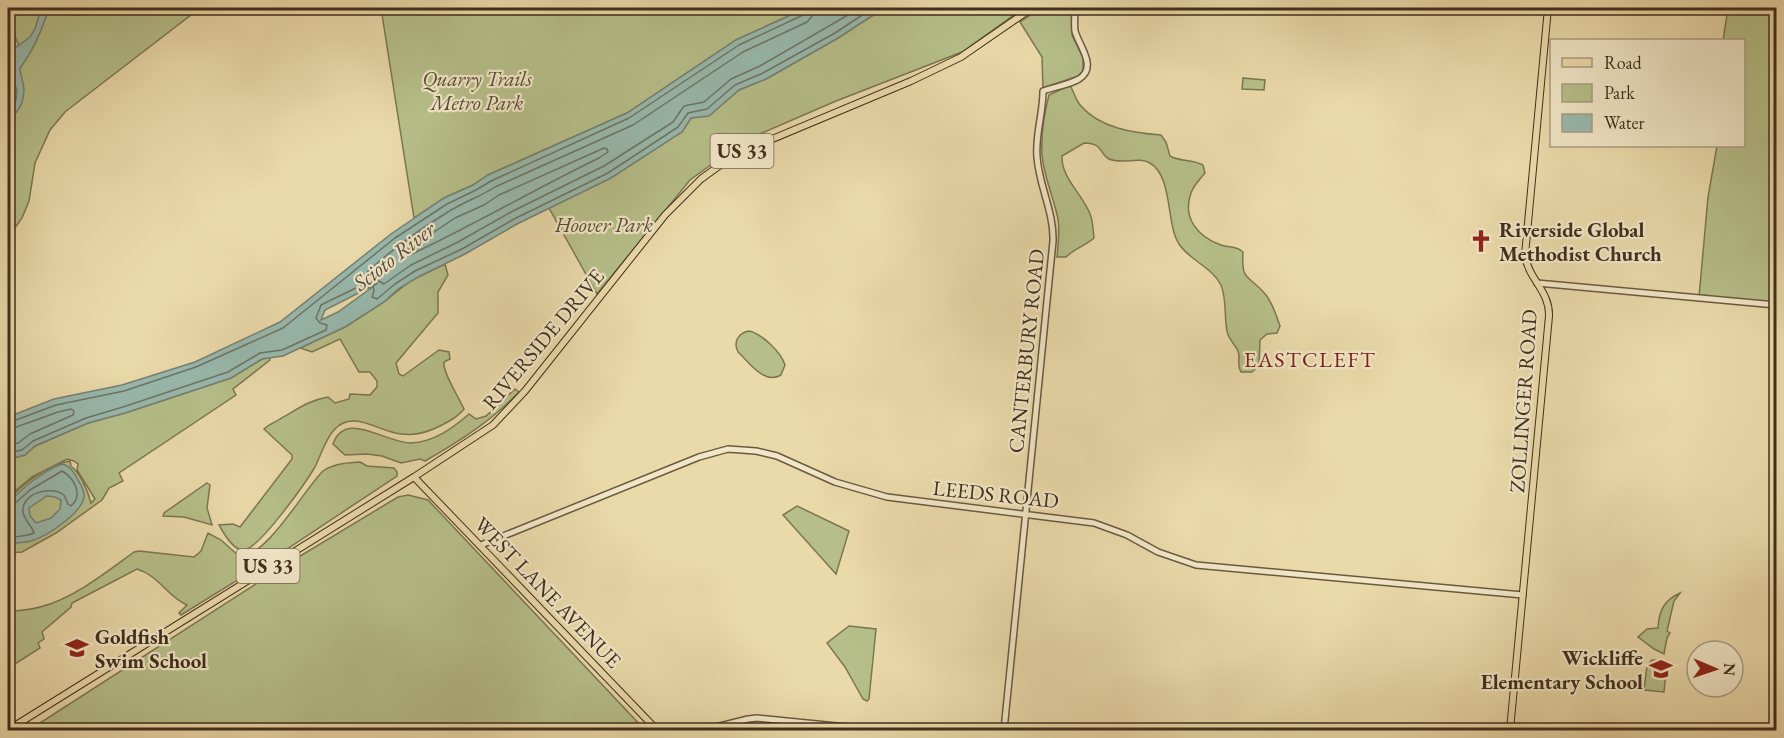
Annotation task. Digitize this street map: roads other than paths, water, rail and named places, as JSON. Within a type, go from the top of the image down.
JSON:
[{"type":"main road","name":"RIVERSIDE DRIVE","points":[[8,730],[414,477],[492,425],[508,410],[665,215],[680,198],[719,164],[754,145],[911,81],[961,57],[1032,8]]},
{"type":"main road","name":"ZOLLINGER ROAD","points":[[1510,730],[1549,316],[1548,302],[1527,267],[1525,255],[1548,8]]},
{"type":"main road","name":"WEST LANE AVENUE","points":[[414,477],[657,730]]},
{"type":"street","name":"CANTERBURY ROAD","points":[[1004,730],[1053,241],[1051,214],[1040,178],[1036,146],[1043,91],[1076,80],[1087,70],[1085,52],[1076,33],[1076,8]]},
{"type":"street","points":[[1537,283],[1776,305]]},
{"type":"street","name":"LEEDS ROAD","points":[[481,545],[699,457],[728,449],[771,454],[835,482],[887,497],[1081,520],[1109,527],[1158,552],[1196,565],[1523,595]]},
{"type":"street","points":[[704,730],[748,718],[877,730]]},
{"type":"water","points":[[49,8],[37,40],[20,68],[24,88],[22,104],[8,118],[8,112],[16,100],[17,90],[12,76],[13,64],[8,62],[8,53],[30,37],[41,9]]},
{"type":"water","points":[[57,8],[89,8],[86,13],[74,15]]},
{"type":"water","name":"Scioto River","points":[[806,8],[884,8],[838,38],[766,79],[739,90],[709,116],[691,118],[682,132],[611,178],[517,224],[465,254],[418,277],[345,327],[283,356],[262,359],[231,378],[88,423],[35,446],[25,455],[8,459],[8,417],[54,399],[122,385],[195,362],[280,322],[391,234],[444,198],[473,185],[488,175],[627,113],[736,40]],"holes":[[[378,283],[338,312],[321,320],[325,310]]]},
{"type":"water","points":[[62,464],[72,470],[80,484],[84,497],[82,503],[70,517],[45,535],[22,543],[8,543],[8,503],[33,480]],"holes":[[[47,496],[61,500],[60,509],[51,518],[36,523],[30,516],[29,508]]]},
{"type":"waterway","points":[[8,21],[19,45]]},
{"type":"place","name":"Riverside Global Methodist Church","points":[[1481,241]]},
{"type":"place","name":"Goldfish Swim School","points":[[77,648]]},
{"type":"place","name":"Wickliffe Elementary School","points":[[1661,669]]},
{"type":"district","name":"EASTCLEFT","points":[[1310,359]]},
{"type":"park label","name":"Quarry Trails Metro Park","points":[[477,90]]},
{"type":"park label","name":"Hoover Park","points":[[604,224]]}]
